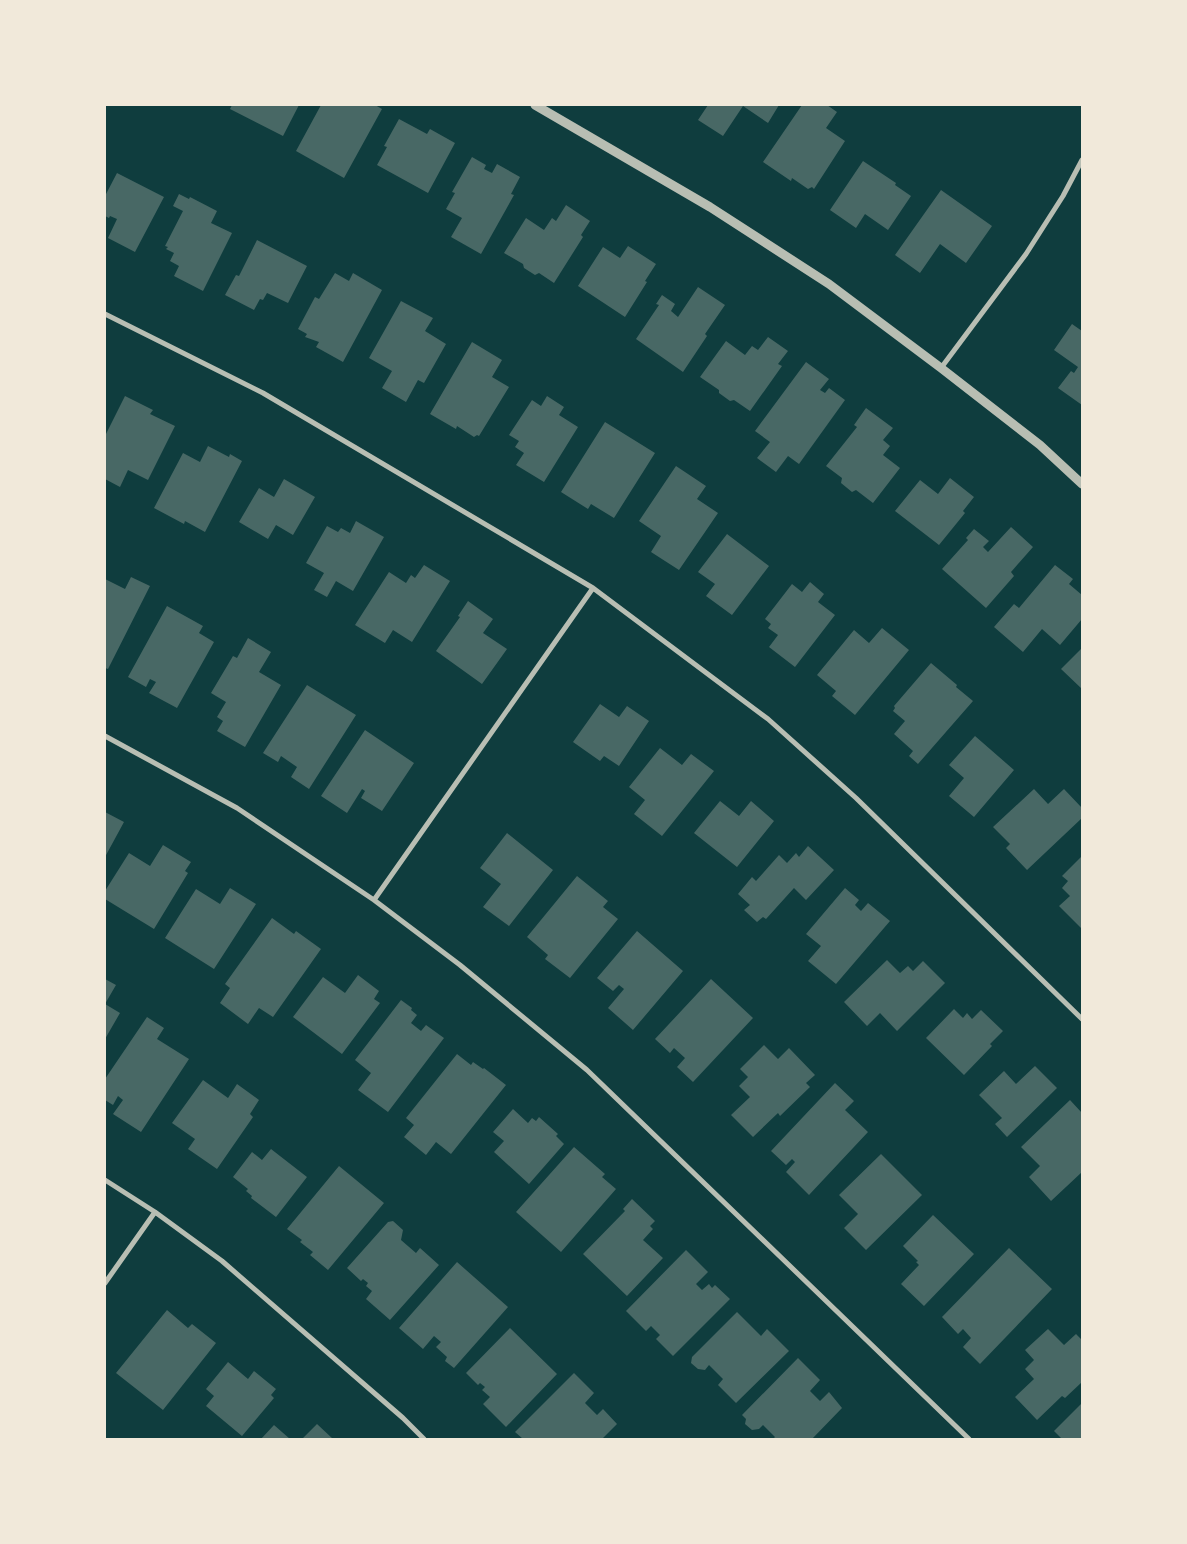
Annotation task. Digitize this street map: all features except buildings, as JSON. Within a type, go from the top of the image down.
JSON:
[{"type":"street","points":[[535,105],[710,207],[829,284],[1040,445],[1082,484]]},
{"type":"street","points":[[941,368],[1026,254],[1063,196],[1082,160]]},
{"type":"street","points":[[105,314],[263,393],[593,588],[768,719],[856,798],[1082,1019]]},
{"type":"street","points":[[374,900],[593,588]]},
{"type":"street","points":[[105,736],[237,808],[374,900],[460,965],[587,1070],[969,1439]]},
{"type":"street","points":[[105,1180],[155,1212],[222,1261],[424,1439]]},
{"type":"street","points":[[105,1283],[155,1212]]}]
